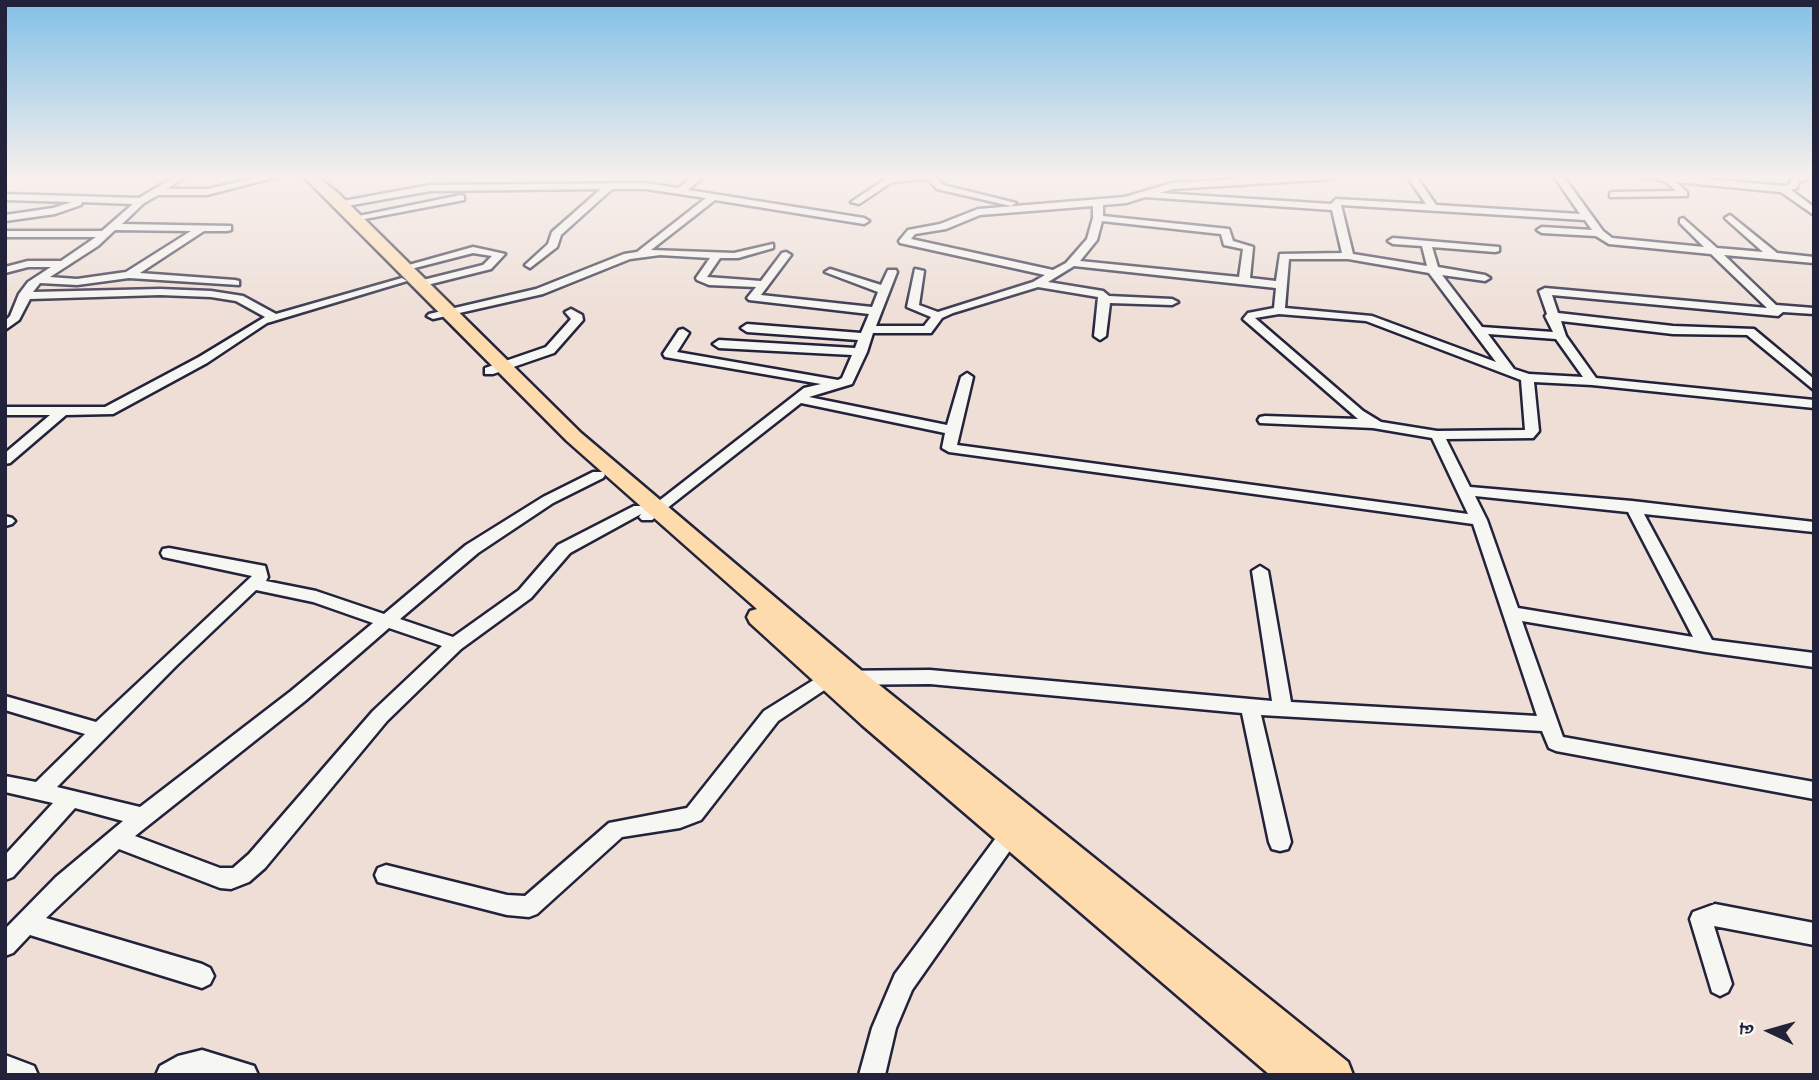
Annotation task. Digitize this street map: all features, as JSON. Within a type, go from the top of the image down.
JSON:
[{"type":"highway","points":[[353,226],[408,278]]},
{"type":"highway","points":[[360,226],[439,313],[598,475],[648,512],[725,577],[1011,833],[1299,1075]]},
{"type":"highway","points":[[495,369],[574,437],[648,512]]},
{"type":"highway","points":[[840,678],[1335,1075]]},
{"type":"street","points":[[5,327],[15,318],[21,302],[37,280],[113,226]]},
{"type":"street","points":[[530,265],[553,245],[556,234],[565,226]]},
{"type":"street","points":[[639,255],[676,226]]},
{"type":"street","points":[[747,328],[868,333],[927,331],[938,316],[992,296],[1037,284],[1072,263],[1091,240],[1095,226]]},
{"type":"street","points":[[1180,226],[1225,231],[1228,243],[1248,247],[1244,279]]},
{"type":"street","points":[[1341,226],[1348,256]]},
{"type":"street","points":[[1594,226],[1609,242],[1814,260]]},
{"type":"street","points":[[1592,381],[1560,336],[1551,316],[1545,291],[1778,314],[1775,308],[1689,226]]},
{"type":"street","points":[[1740,226],[1775,257]]},
{"type":"street","points":[[926,246],[942,227]]},
{"type":"street","points":[[942,227],[914,231],[904,241],[1054,274]]},
{"type":"street","points":[[129,275],[201,228]]},
{"type":"street","points":[[5,234],[227,228]]},
{"type":"street","points":[[1542,230],[1599,233]]},
{"type":"street","points":[[1393,241],[1495,249]]},
{"type":"street","points":[[1426,243],[1433,270],[1481,330],[1510,372]]},
{"type":"street","points":[[439,313],[539,292],[580,274],[639,255],[660,252],[734,256],[769,246]]},
{"type":"street","points":[[5,411],[96,412],[118,407],[274,317],[408,278],[469,251],[495,251],[500,254],[487,267],[408,278]]},
{"type":"street","points":[[718,254],[701,278],[709,282],[765,284]]},
{"type":"street","points":[[1279,311],[1287,254],[1348,256],[1485,278]]},
{"type":"street","points":[[786,255],[753,298],[875,311]]},
{"type":"street","points":[[1072,263],[1282,285]]},
{"type":"street","points":[[7,270],[28,264],[62,264]]},
{"type":"street","points":[[919,271],[913,307],[938,316]]},
{"type":"street","points":[[830,272],[883,290]]},
{"type":"street","points":[[116,838],[220,878],[231,879],[241,875],[257,861],[380,716],[455,644],[514,603],[564,549],[648,512],[809,391],[847,381],[892,272]]},
{"type":"street","points":[[37,280],[77,282],[129,275],[234,283]]},
{"type":"street","points":[[1037,284],[1100,293],[1105,299],[1100,336]]},
{"type":"street","points":[[5,308],[21,302],[160,292],[239,298],[274,317]]},
{"type":"street","points":[[1105,299],[1172,302]]},
{"type":"street","points":[[1775,308],[1814,311]]},
{"type":"street","points":[[1377,425],[1358,414],[1295,356],[1250,323],[1252,315],[1279,311],[1368,318],[1527,378],[1592,381],[1814,404]]},
{"type":"street","points":[[495,369],[554,347],[577,320],[577,315],[572,312]]},
{"type":"street","points":[[1551,316],[1673,330],[1750,332],[1814,386]]},
{"type":"street","points":[[1481,330],[1560,336]]},
{"type":"street","points":[[683,333],[669,354],[839,383]]},
{"type":"street","points":[[719,344],[861,352]]},
{"type":"street","points":[[967,377],[949,448],[1479,520]]},
{"type":"street","points":[[1265,419],[1377,425],[1437,435],[1528,435],[1532,431],[1527,378]]},
{"type":"street","points":[[799,399],[952,430]]},
{"type":"street","points":[[5,460],[61,413]]},
{"type":"street","points":[[1437,435],[1468,491],[1556,743],[1814,791]]},
{"type":"street","points":[[5,944],[64,884],[116,838],[386,622],[472,549],[548,500],[598,475]]},
{"type":"street","points":[[1468,491],[1814,527]]},
{"type":"street","points":[[1632,506],[1706,646]]},
{"type":"street","points":[[40,791],[260,577],[258,570],[169,553]]},
{"type":"street","points":[[1260,571],[1283,709]]},
{"type":"street","points":[[253,584],[316,597],[455,644]]},
{"type":"street","points":[[1511,613],[1706,646],[1814,660]]},
{"type":"street","points":[[386,875],[507,905],[529,907],[616,829],[680,819],[694,814],[771,716],[840,678],[930,677],[1250,707],[1549,724]]},
{"type":"street","points":[[5,704],[100,731]]},
{"type":"street","points":[[1250,707],[1280,842]]},
{"type":"street","points":[[5,784],[144,817]]},
{"type":"street","points":[[5,870],[71,798]]},
{"type":"street","points":[[872,1075],[884,1028],[903,982],[1011,833]]},
{"type":"street","points":[[1720,984],[1701,919],[1706,916],[1715,915],[1814,934]]},
{"type":"street","points":[[26,923],[202,976]]},
{"type":"street","points":[[169,1075],[187,1065],[202,1063],[244,1075]]},
{"type":"street","points":[[5,1068],[25,1075]]}]
